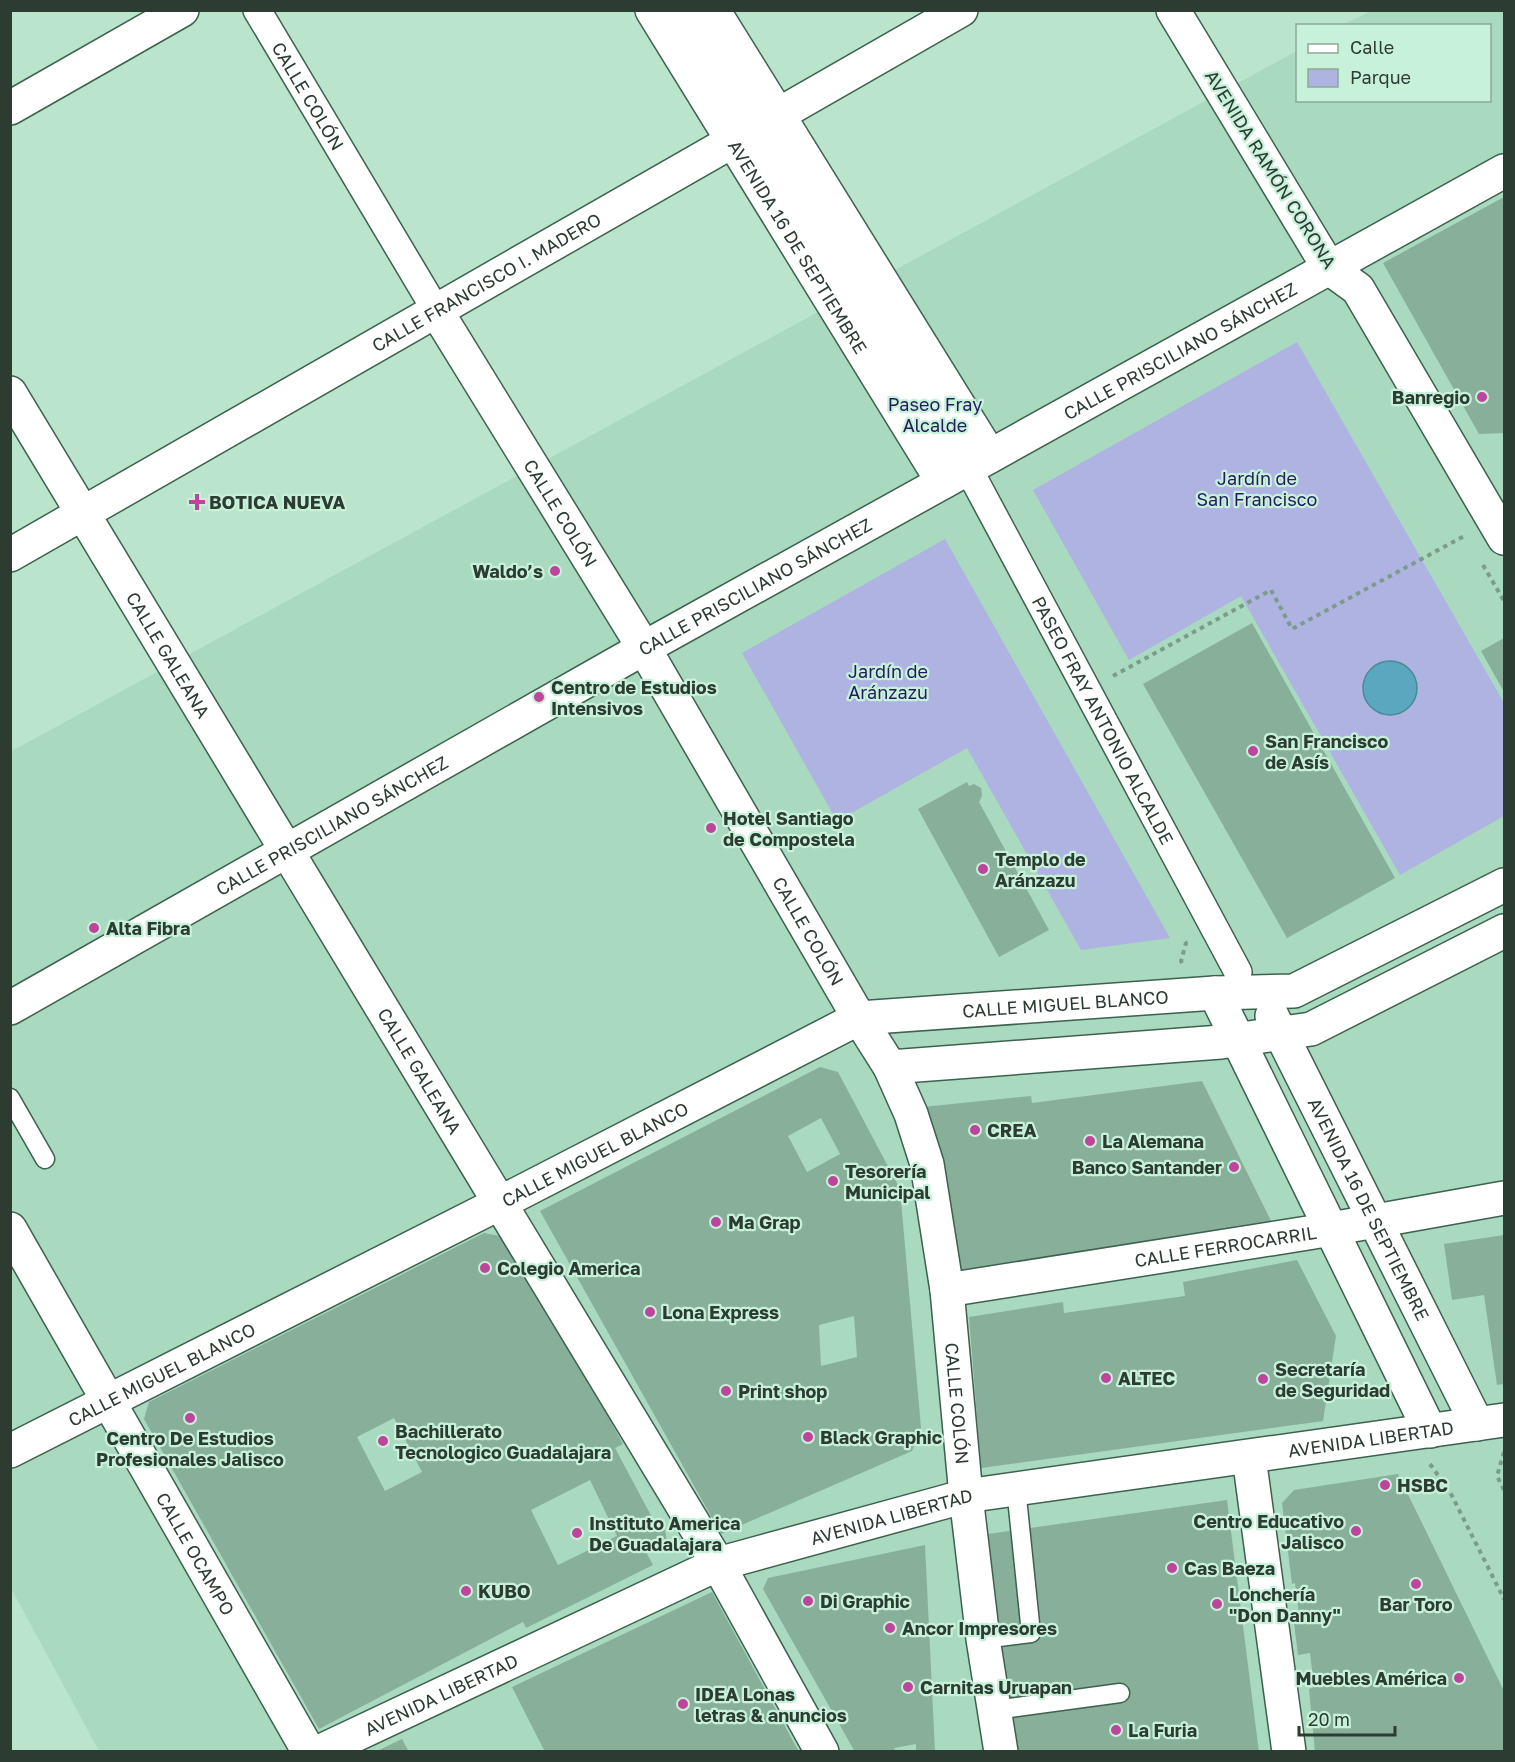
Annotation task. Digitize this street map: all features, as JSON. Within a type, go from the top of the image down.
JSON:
[{"type":"street","points":[[10,108],[182,10]]},
{"type":"street","name":"CALLE COLÓN","points":[[257,10],[437,312],[644,648],[859,1018],[890,1067],[911,1114],[927,1164],[946,1290],[966,1496],[983,1639],[1001,1752]]},
{"type":"street","name":"AVENIDA 16 DE SEPTIEMBRE","points":[[652,10],[755,129],[967,469]]},
{"type":"street","name":"AVENIDA 16 DE SEPTIEMBRE","points":[[682,10],[967,469]]},
{"type":"street","name":"AVENIDA 16 DE SEPTIEMBRE","points":[[713,10],[755,129]]},
{"type":"street","name":"CALLE FRANCISCO I. MADERO","points":[[10,555],[962,10]]},
{"type":"street","name":"AVENIDA RAMÓN CORONA","points":[[1173,10],[1329,268],[1358,289],[1492,496],[1504,538]]},
{"type":"street","name":"CALLE PRISCILIANO SÁNCHEZ","points":[[10,1008],[644,648],[1504,171]]},
{"type":"street","name":"CALLE GALEANA","points":[[10,393],[718,1564],[822,1752]]},
{"type":"street","name":"PASEO FRAY ANTONIO ALCALDE","points":[[967,469],[1087,691],[1238,986]]},
{"type":"street","name":"CALLE MIGUEL BLANCO","points":[[10,1451],[859,1018],[1238,986],[1294,991],[1504,885]]},
{"type":"street","points":[[890,1067],[1238,1040],[1311,1029],[1504,931]]},
{"type":"street","points":[[1238,986],[1238,1040],[1431,1431]]},
{"type":"street","name":"AVENIDA 16 DE SEPTIEMBRE","points":[[1238,986],[1281,1034],[1375,1221],[1491,1422]]},
{"type":"street","name":"CALLE FERROCARRIL","points":[[946,1290],[1331,1229],[1504,1198]]},
{"type":"street","name":"CALLE OCAMPO","points":[[10,1229],[309,1752]]},
{"type":"street","name":"AVENIDA LIBERTAD","points":[[319,1752],[718,1564],[966,1496],[1491,1422]]},
{"type":"street","points":[[1249,1457],[1289,1752]]},
{"type":"lane","points":[[10,1098],[45,1159]]},
{"type":"lane","points":[[983,1639],[1031,1633],[1016,1488]]},
{"type":"lane","points":[[995,1710],[1120,1693]]},
{"type":"path","points":[[1087,691],[1271,590],[1293,629],[1466,535],[1471,544]]},
{"type":"path","points":[[1482,563],[1504,602]]},
{"type":"path","points":[[1504,1451],[1497,1476],[1504,1490]]},
{"type":"path","points":[[1430,1463],[1450,1492],[1504,1599]]},
{"type":"shaded area","points":[[1371,11],[1504,11],[1504,1751],[99,1751],[11,1588],[10,752],[1296,52],[1296,102],[1491,102],[1491,24],[1345,24]]},
{"type":"shaded area","points":[[1390,661],[1400,663],[1409,669],[1415,678],[1417,688],[1415,698],[1409,707],[1400,713],[1390,715],[1380,713],[1371,707],[1365,698],[1363,688],[1365,678],[1371,669],[1380,663]]},
{"type":"green space","name":"Jardín de San Francisco","points":[[1297,342],[1504,703],[1504,816],[1400,875],[1241,596],[1129,660],[1033,490]]},
{"type":"green space","name":"Jardín de Aránzazu","points":[[945,539],[1170,938],[1081,950],[967,748],[837,821],[742,653]]},
{"type":"building","points":[[1504,197],[1504,433],[1479,434],[1383,263]]},
{"type":"building","name":"San Francisco de Asís","points":[[1252,623],[1395,878],[1287,938],[1143,684]]},
{"type":"building","points":[[1504,638],[1504,692],[1481,651]]},
{"type":"building","name":"Templo de Aránzazu","points":[[967,782],[969,786],[974,784],[981,788],[982,796],[979,802],[1049,930],[999,957],[918,809]]},
{"type":"building","points":[[820,1067],[838,1072],[900,1189],[921,1428],[912,1451],[721,1534],[540,1211]],"holes":[[[821,1118],[840,1154],[807,1172],[788,1136]],[[854,1316],[857,1357],[821,1366],[819,1325]]]},
{"type":"building","points":[[1202,1081],[1273,1225],[949,1282],[913,1108],[1031,1096],[1032,1103]]},
{"type":"building","points":[[484,1233],[512,1238],[623,1444],[615,1448],[655,1523],[665,1530],[667,1541],[658,1551],[645,1550],[653,1565],[526,1628],[523,1622],[319,1729],[144,1419],[149,1402]],"holes":[[[394,1418],[422,1472],[385,1491],[357,1437]],[[590,1480],[617,1536],[558,1565],[531,1510]]]},
{"type":"building","points":[[1504,1235],[1504,1384],[1497,1385],[1484,1295],[1452,1300],[1444,1244]]},
{"type":"building","points":[[1297,1260],[1336,1336],[1323,1421],[981,1468],[969,1317],[1063,1302],[1064,1313],[1185,1296],[1183,1282]]},
{"type":"building","points":[[1398,1474],[1504,1691],[1504,1752],[1315,1752],[1309,1689],[1314,1687],[1310,1653],[1298,1655],[1294,1623],[1300,1622],[1295,1583],[1292,1584],[1282,1503],[1294,1490]]},
{"type":"building","points":[[1227,1500],[1259,1752],[1013,1752],[981,1535]]},
{"type":"building","points":[[925,1545],[935,1752],[916,1752],[916,1744],[894,1748],[896,1752],[855,1752],[763,1589],[768,1578]]},
{"type":"building","name":"IDEA Lonas letras & anuncios","points":[[712,1592],[799,1752],[545,1752],[512,1687]]},
{"type":"building","points":[[402,1739],[409,1752],[375,1752]]},
{"type":"place","name":"Banregio","points":[[1482,397]]},
{"type":"place","name":"BOTICA NUEVA","points":[[197,502]]},
{"type":"place","name":"Waldo’s","points":[[555,571]]},
{"type":"place","name":"Centro de Estudios Intensivos","points":[[539,697]]},
{"type":"place","name":"San Francisco de Asís","points":[[1253,751]]},
{"type":"place","name":"Hotel Santiago de Compostela","points":[[711,828]]},
{"type":"place","name":"Templo de Aránzazu","points":[[983,869]]},
{"type":"place","name":"Alta Fibra","points":[[94,928]]},
{"type":"place","name":"CREA","points":[[975,1130]]},
{"type":"place","name":"La Alemana","points":[[1090,1141]]},
{"type":"place","name":"Banco Santander","points":[[1234,1167]]},
{"type":"place","name":"Tesorería Municipal","points":[[833,1181]]},
{"type":"place","name":"Ma Grap","points":[[716,1222]]},
{"type":"place","name":"Colegio America","points":[[485,1268]]},
{"type":"place","name":"Lona Express","points":[[650,1312]]},
{"type":"place","name":"ALTEC","points":[[1106,1378]]},
{"type":"place","name":"Secretaría de Seguridad","points":[[1263,1379]]},
{"type":"place","name":"Print shop","points":[[726,1391]]},
{"type":"place","name":"Centro De Estudios Profesionales Jalisco","points":[[190,1418]]},
{"type":"place","name":"Black Graphic","points":[[808,1437]]},
{"type":"place","name":"Bachillerato Tecnologico Guadalajara","points":[[383,1441]]},
{"type":"place","name":"HSBC","points":[[1385,1485]]},
{"type":"place","name":"Centro Educativo Jalisco","points":[[1356,1531]]},
{"type":"place","name":"Instituto America De Guadalajara","points":[[577,1533]]},
{"type":"place","name":"Cas Baeza","points":[[1172,1568]]},
{"type":"place","name":"Bar Toro","points":[[1416,1584]]},
{"type":"place","name":"KUBO","points":[[466,1591]]},
{"type":"place","name":"Di Graphic","points":[[808,1601]]},
{"type":"place","name":"Lonchería \"Don Danny\"","points":[[1217,1604]]},
{"type":"place","name":"Ancor Impresores","points":[[890,1628]]},
{"type":"place","name":"Muebles América","points":[[1459,1678]]},
{"type":"place","name":"Carnitas Uruapan","points":[[908,1687]]},
{"type":"place","name":"IDEA Lonas letras & anuncios","points":[[683,1704]]},
{"type":"place","name":"La Furia","points":[[1116,1730]]},
{"type":"park label","name":"Paseo Fray Alcalde","points":[[935,414]]}]
